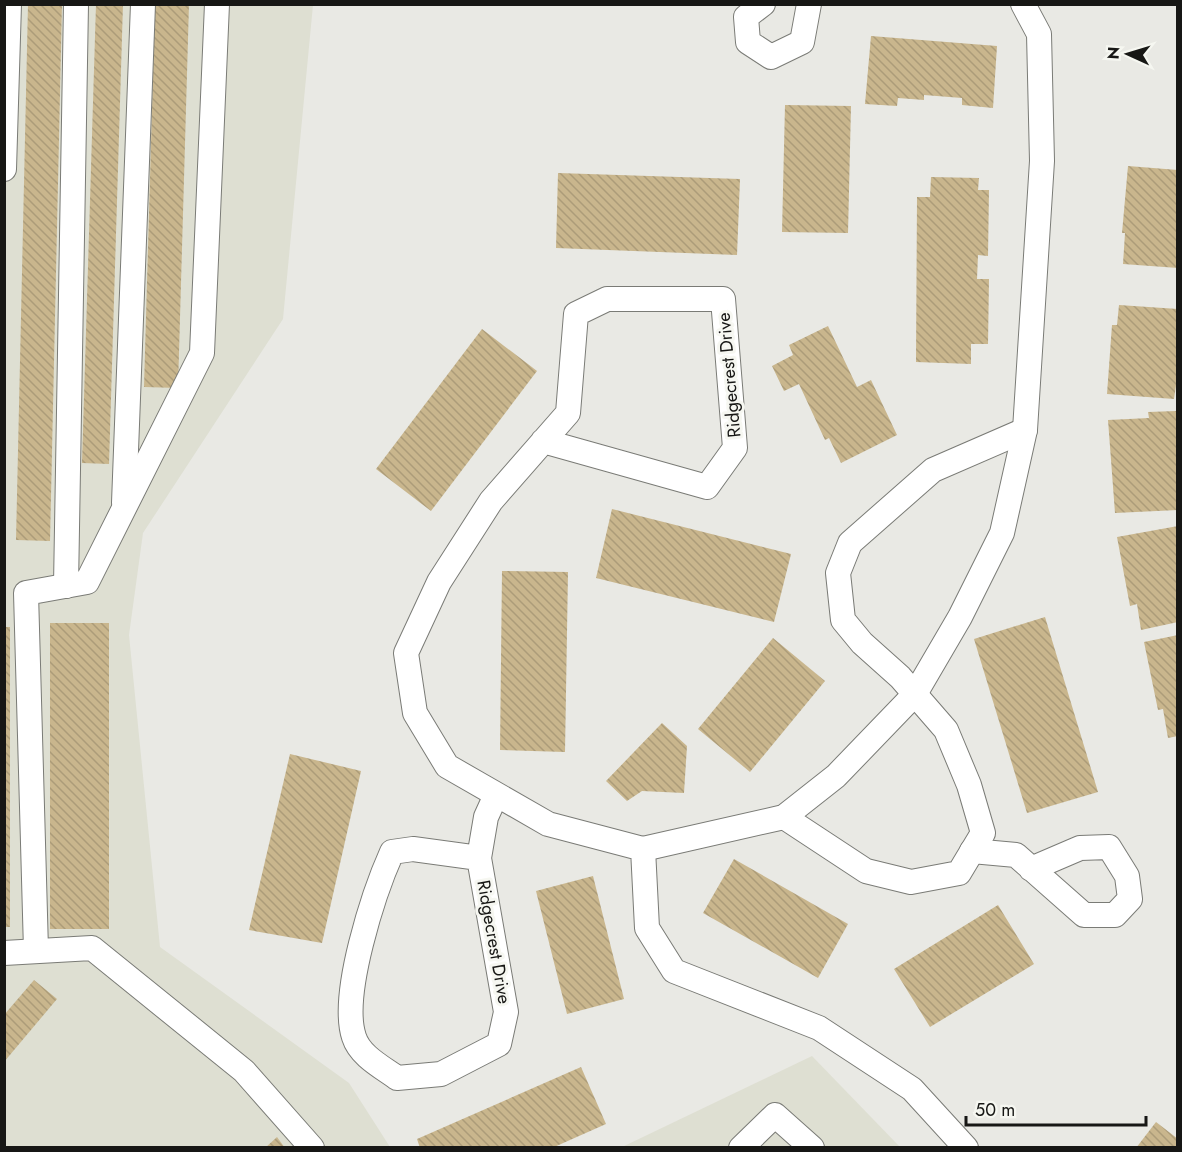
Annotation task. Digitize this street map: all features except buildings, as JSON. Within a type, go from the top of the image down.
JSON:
[{"type":"street","points":[[4,169],[9,4]]},
{"type":"street","points":[[66,586],[76,4]]},
{"type":"street","points":[[123,510],[143,4]]},
{"type":"street","points":[[36,950],[15,593],[87,582],[202,353],[218,4]]},
{"type":"street","points":[[763,4],[746,17],[748,42],[771,57],[802,42],[809,4]]},
{"type":"street","name":"Ridgecrest Drive","points":[[543,441],[707,487],[735,448],[723,299],[607,299],[576,314],[567,413],[491,501],[439,582],[406,653],[415,713],[447,766],[548,824],[643,849],[784,817],[836,776],[915,694],[960,617],[1002,533],[1025,430],[1042,161],[1039,34],[1023,4]]},
{"type":"street","points":[[784,817],[866,871],[911,882],[960,873],[983,833],[969,785],[946,730],[915,694],[843,620],[838,573],[850,543],[933,470],[1025,430]]},
{"type":"street","name":"Ridgecrest Drive","points":[[479,858],[413,849],[392,852],[381,876],[360,947],[351,1006],[354,1037],[367,1057],[397,1078],[441,1074],[499,1044],[506,1012],[479,858],[486,817],[496,795]]},
{"type":"street","points":[[643,849],[647,928],[674,971],[819,1028],[912,1089],[966,1148]]},
{"type":"street","points":[[972,851],[1016,855],[1031,869]]},
{"type":"street","points":[[4,953],[92,948],[244,1071],[312,1148]]},
{"type":"street","points":[[741,1148],[775,1115],[812,1148]]},
{"type":"shaded area","points":[[5,5],[313,5],[283,319],[143,533],[129,635],[160,947],[349,1083],[390,1147],[5,1148]]},
{"type":"shaded area","points":[[812,1056],[900,1147],[620,1148]]}]
